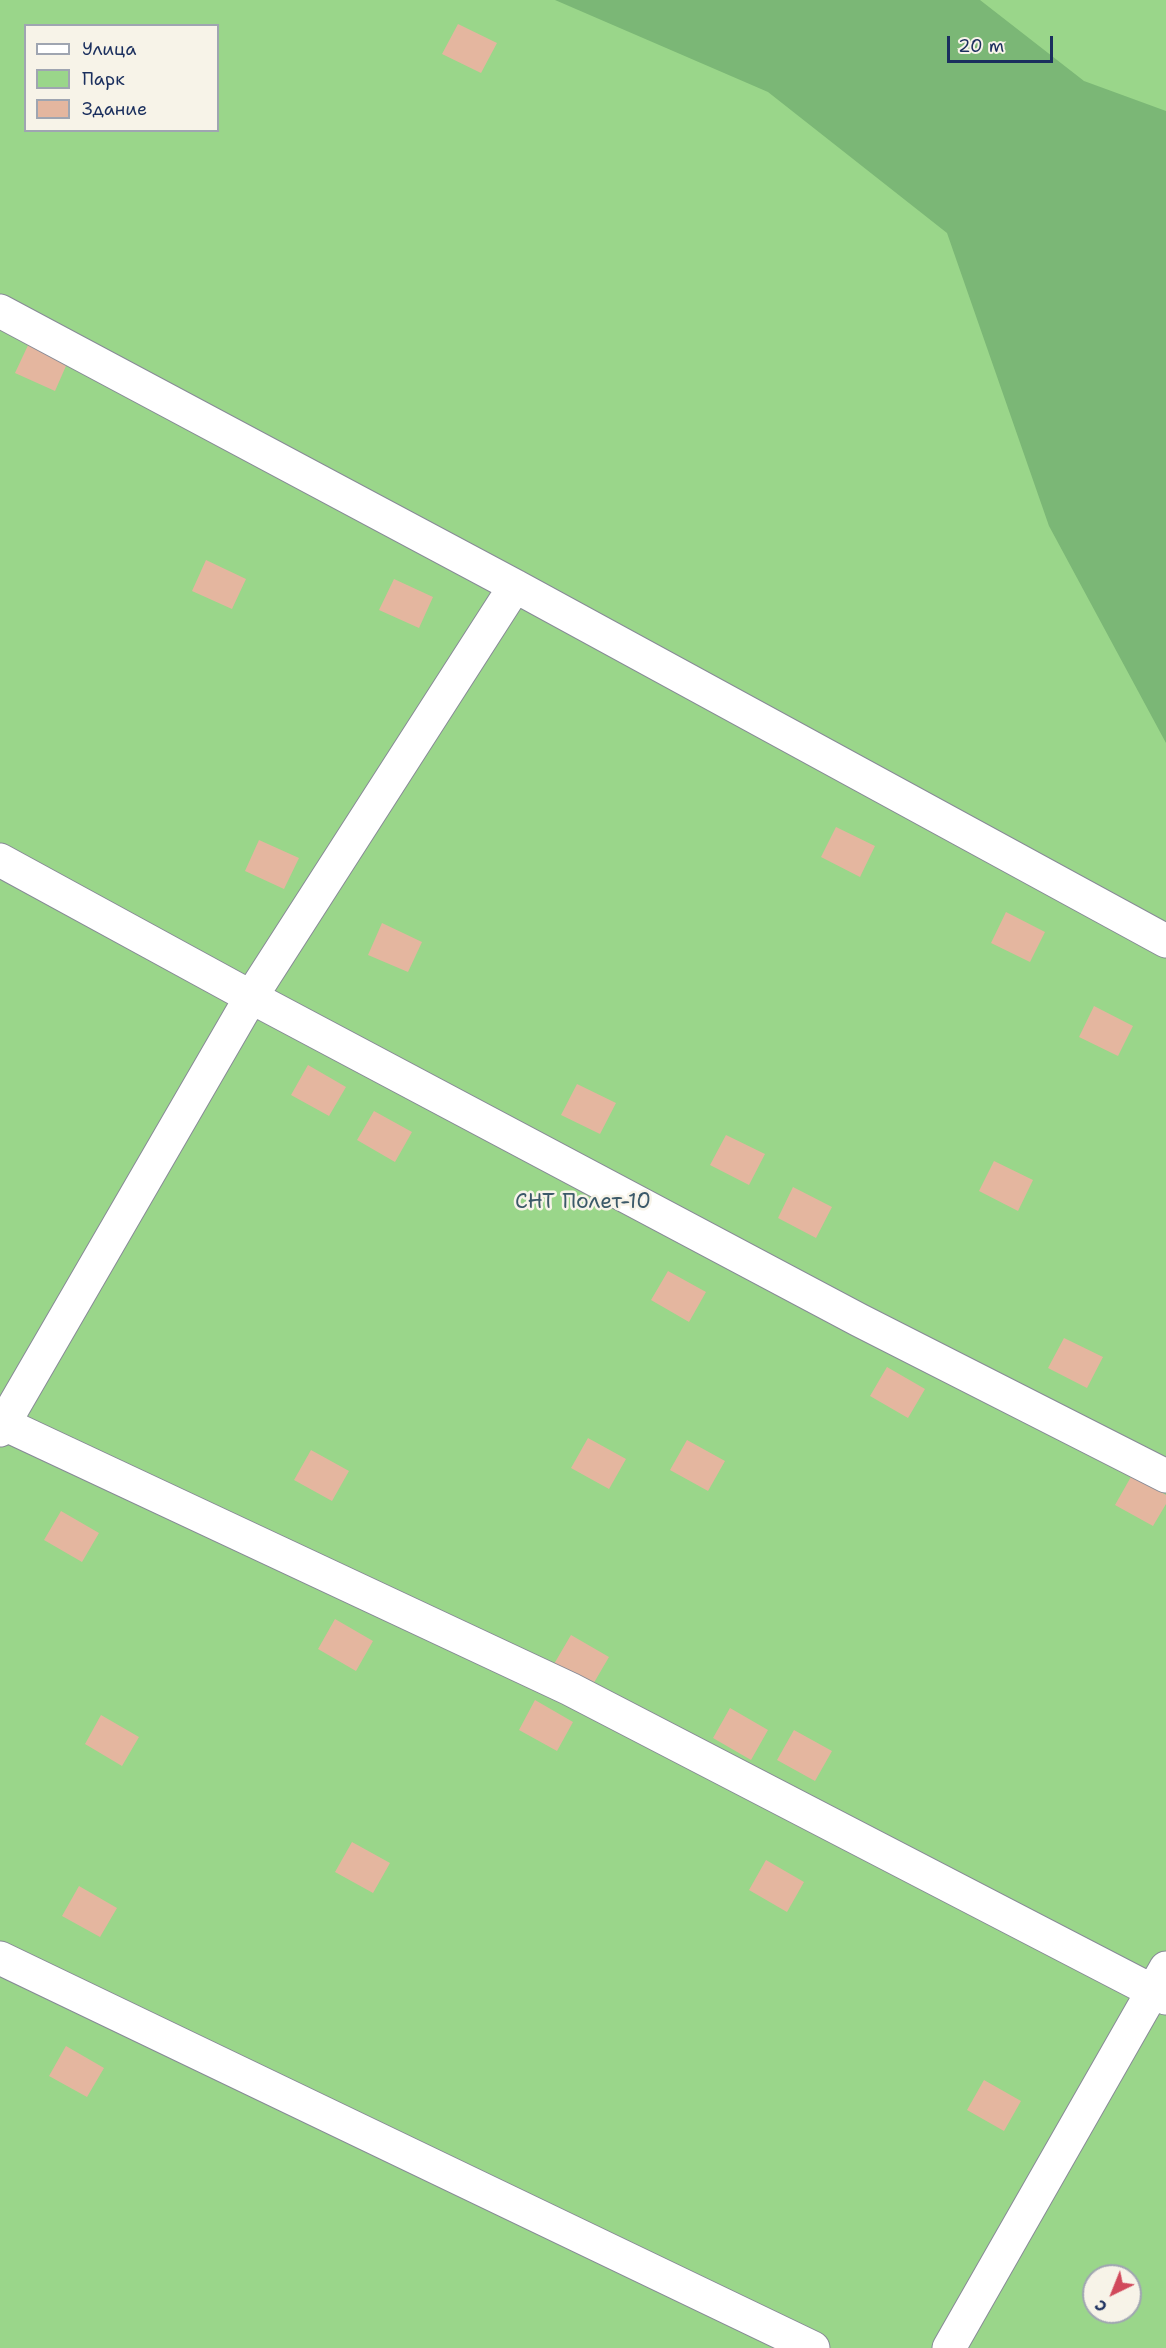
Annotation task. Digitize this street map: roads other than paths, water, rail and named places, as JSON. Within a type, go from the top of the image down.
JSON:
[{"type":"lane","points":[[0,311],[515,586],[1166,940]]},
{"type":"lane","points":[[515,586],[251,997],[2,1427],[570,1689],[1162,1986],[949,2348]]},
{"type":"lane","points":[[0,860],[251,997],[859,1320],[1166,1476]]},
{"type":"lane","points":[[0,1958],[813,2348]]},
{"type":"park label","name":"СНТ Полет-10","points":[[583,1203]]}]
